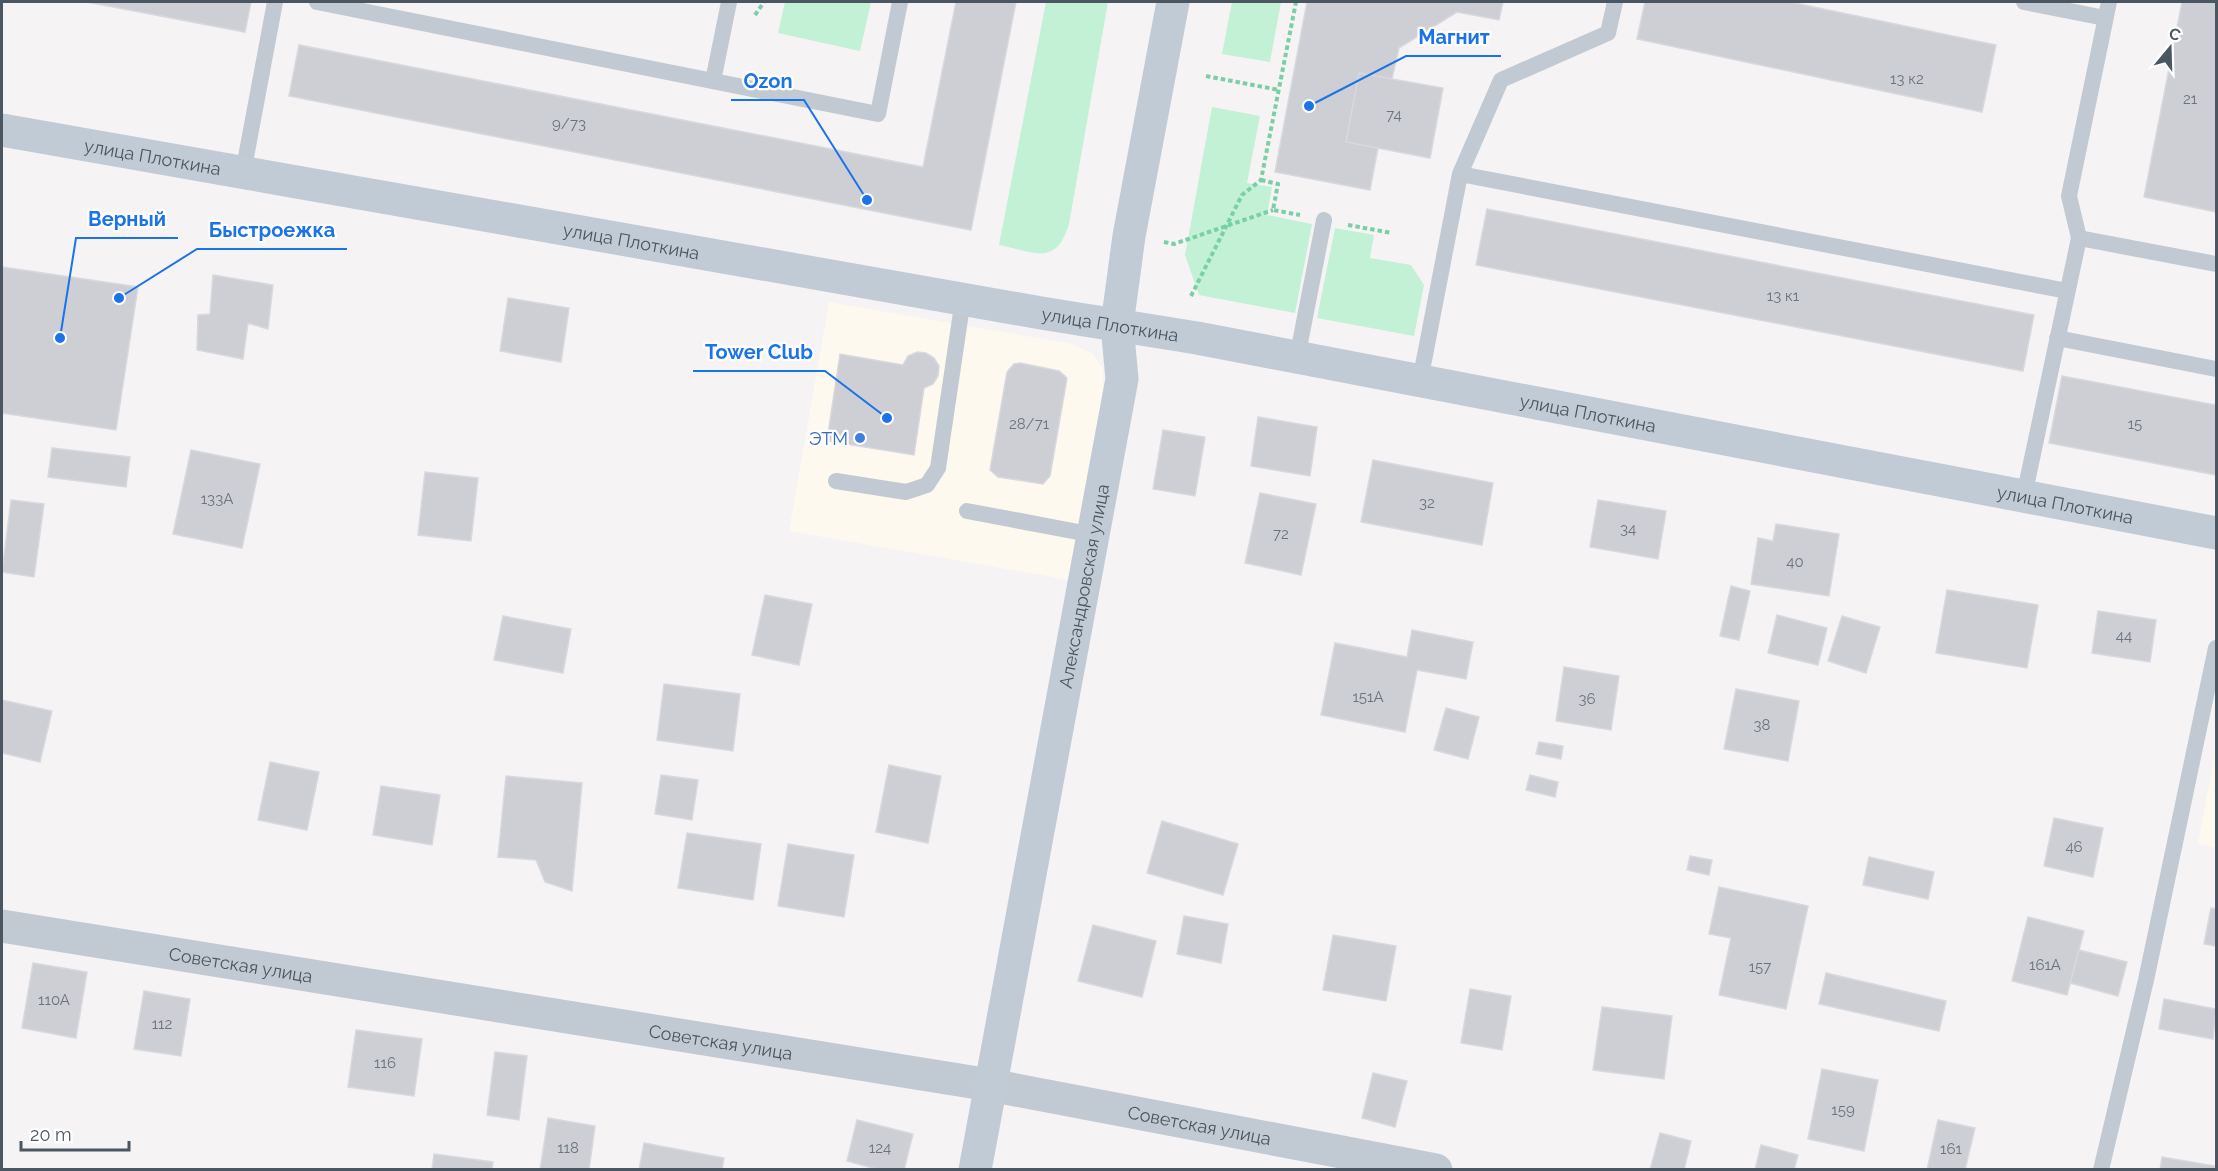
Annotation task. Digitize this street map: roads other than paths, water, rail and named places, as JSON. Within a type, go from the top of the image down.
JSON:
[{"type":"street","name":"Александровская улица","points":[[975,1170],[1122,379],[1117,325],[1129,236],[1173,2]]},
{"type":"street","name":"улица Плоткина","points":[[2,130],[1297,357],[2217,533]]},
{"type":"street","name":"Советская улица","points":[[2,926],[990,1085],[1436,1170]]},
{"type":"lane","points":[[243,173],[275,2]]},
{"type":"lane","points":[[317,2],[878,114],[900,2]]},
{"type":"lane","points":[[713,81],[729,2]]},
{"type":"lane","points":[[1420,381],[1460,174],[1501,80],[1608,33],[1615,2]]},
{"type":"lane","points":[[2024,2],[2107,10],[2069,196],[2079,238],[2024,496]]},
{"type":"lane","points":[[1460,174],[2067,291]]},
{"type":"lane","points":[[1297,357],[1324,220]]},
{"type":"lane","points":[[2079,238],[2217,264]]},
{"type":"lane","points":[[836,481],[906,492],[927,485],[938,468],[963,299]]},
{"type":"lane","points":[[2057,338],[2217,369]]},
{"type":"lane","points":[[967,512],[1094,535]]},
{"type":"lane","points":[[2101,1170],[2146,980],[2217,648]]},
{"type":"place","name":"Магнит","points":[[1309,106]]},
{"type":"place","name":"Ozon","points":[[867,200]]},
{"type":"place","name":"Быстроежка","points":[[119,298]]},
{"type":"place","name":"Верный","points":[[60,338]]},
{"type":"place","name":"Tower Club","points":[[887,418]]},
{"type":"place","name":"ЭТМ","points":[[860,438]]}]
